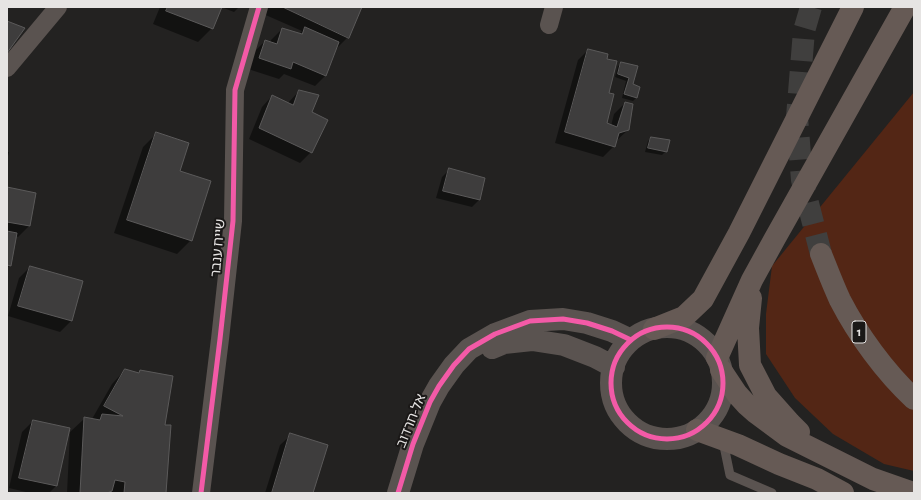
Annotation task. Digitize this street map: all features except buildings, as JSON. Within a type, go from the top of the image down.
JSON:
[{"type":"highway","points":[[654,329],[684,317],[703,299],[739,233],[853,7]]},
{"type":"highway","points":[[905,7],[752,280],[719,364],[737,394],[746,405],[787,436],[873,479],[913,493]]},
{"type":"highway","name":"1","points":[[821,254],[840,299],[861,336],[899,385],[914,398]]},
{"type":"highway","points":[[752,280],[748,328],[750,365],[766,396],[790,423],[822,454]]},
{"type":"highway","points":[[697,430],[722,438],[779,464],[817,479],[843,493]]},
{"type":"street","points":[[7,68],[58,7]]},
{"type":"street","name":"שייח ענבר","points":[[201,493],[233,221],[235,90],[259,7]]},
{"type":"street","points":[[549,25],[554,7]]},
{"type":"street","name":"אל-חרדוב","points":[[398,493],[413,444],[430,402],[454,365],[469,350],[495,334],[530,321],[563,319],[587,323],[612,331],[631,340]]},
{"type":"street","points":[[669,327],[683,330],[697,336],[708,346],[719,364],[723,387],[719,404],[710,419],[697,430],[682,437],[665,439],[654,438],[643,434],[630,425],[620,414],[613,400],[611,385],[612,370],[618,356],[631,340],[640,334],[654,329],[669,327]]},
{"type":"street","name":"אל-חרדוב","points":[[439,386],[451,373],[475,356],[504,343],[532,340],[564,346],[595,357],[614,367]]},
{"type":"lane","points":[[722,438],[730,475],[772,493]]},
{"type":"shaded area","points":[[914,92],[914,471],[884,464],[833,434],[795,398],[766,354],[766,314],[772,266]]},
{"type":"tunnel","points":[[811,7],[804,31],[797,117],[802,180],[821,254]]},
{"type":"cycle path","points":[[201,493],[233,221],[235,90],[259,7]]},
{"type":"cycle path","points":[[398,493],[413,444],[430,402],[454,365],[469,349],[495,334],[530,321],[563,319],[587,323],[612,331],[631,340]]},
{"type":"cycle path","points":[[667,327],[678,328],[688,332],[698,337],[706,344],[713,352],[718,362],[722,372],[723,383],[722,394],[718,404],[713,414],[706,422],[698,429],[688,434],[678,438],[667,439],[656,438],[646,434],[636,429],[628,422],[621,414],[616,404],[612,394],[611,383],[612,372],[616,362],[621,352],[628,344],[636,337],[646,332],[656,328],[667,327]]}]
